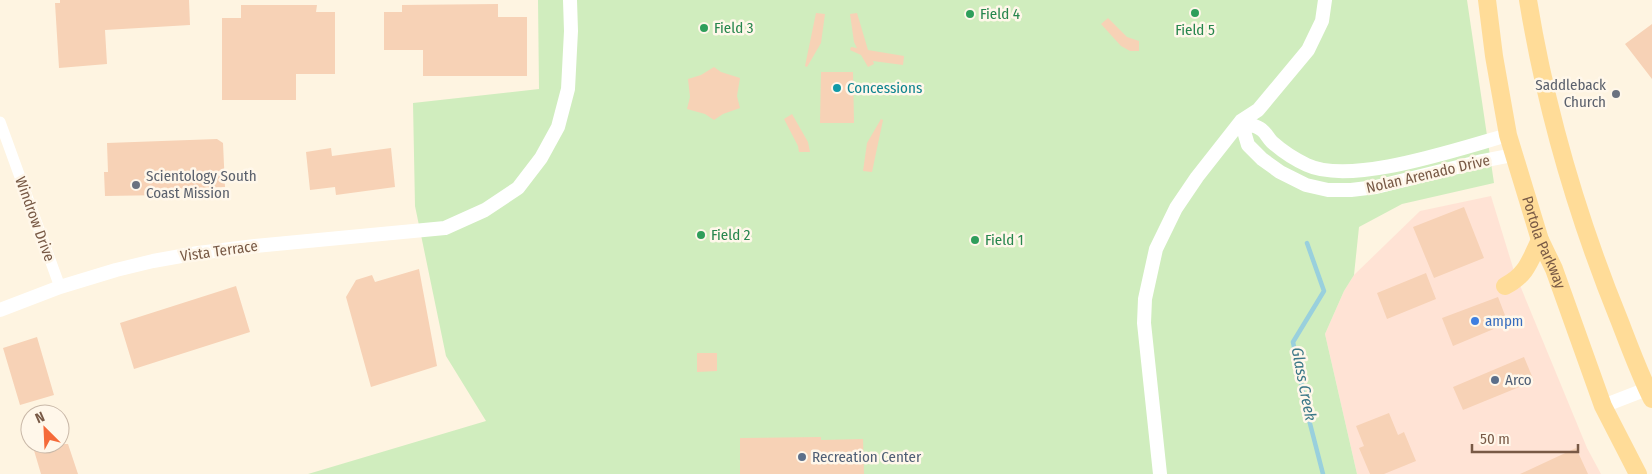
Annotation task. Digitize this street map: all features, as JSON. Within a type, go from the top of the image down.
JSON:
[{"type":"main road","name":"Portola Parkway","points":[[1488,0],[1494,56],[1513,155],[1540,240],[1554,269],[1603,406],[1638,474]]},
{"type":"main road","points":[[1528,0],[1535,43],[1562,154],[1600,274],[1650,392]]},
{"type":"main road","points":[[1505,286],[1516,280],[1524,272],[1540,240]]},
{"type":"street","name":"Vista Terrace","points":[[0,310],[60,287],[116,270],[198,253],[445,228],[485,210],[518,188],[541,158],[558,127],[568,89],[571,31],[570,0]]},
{"type":"street","points":[[1160,474],[1144,323],[1145,299],[1156,249],[1176,208],[1197,177],[1241,121],[1258,110],[1308,50],[1322,21],[1325,0]]},
{"type":"street","name":"Nolan Arenado Drive","points":[[1241,121],[1261,129],[1270,141],[1286,153],[1308,165],[1333,171],[1355,171],[1392,165],[1508,135]]},
{"type":"street","name":"Nolan Arenado Drive","points":[[1241,121],[1248,145],[1262,159],[1280,172],[1306,185],[1328,190],[1376,187],[1513,155]]},
{"type":"street","name":"Windrow Drive","points":[[0,122],[60,287]]},
{"type":"street","points":[[1603,406],[1650,392]]},
{"type":"shaded area","points":[[1491,196],[1514,271],[1587,448],[1601,474],[1357,474],[1325,334],[1344,291],[1354,275],[1420,211]]},
{"type":"green space","points":[[538,0],[1467,0],[1494,183],[1402,204],[1359,227],[1354,275],[1344,291],[1325,334],[1357,474],[308,474],[486,421],[446,356],[415,206],[413,103],[539,89]]},
{"type":"building","points":[[60,0],[189,0],[190,25],[105,30],[107,64],[59,68],[55,3],[60,3]]},
{"type":"building","points":[[498,4],[498,17],[527,17],[527,76],[423,76],[423,50],[384,50],[384,12],[402,12],[402,5]]},
{"type":"building","points":[[241,5],[317,5],[316,12],[335,12],[335,74],[296,74],[296,100],[222,100],[222,18],[241,18]]},
{"type":"building","points":[[816,13],[825,14],[821,43],[807,67],[805,66]]},
{"type":"building","points":[[857,13],[868,50],[904,56],[903,65],[873,61],[874,64],[868,67],[861,55],[850,50],[851,47],[857,48],[854,42],[850,14]]},
{"type":"building","points":[[1108,18],[1127,37],[1139,41],[1139,51],[1130,51],[1121,46],[1101,24]]},
{"type":"building","points":[[1652,24],[1652,79],[1625,44]]},
{"type":"building","points":[[714,67],[721,72],[740,78],[737,96],[740,108],[723,114],[714,120],[705,114],[687,109],[690,97],[688,79],[701,75]]},
{"type":"building","name":"Concessions","points":[[821,72],[853,72],[854,123],[820,123]]},
{"type":"building","points":[[792,114],[808,142],[810,152],[799,152],[798,146],[784,119]]},
{"type":"building","points":[[881,119],[883,120],[872,172],[863,171],[867,143]]},
{"type":"building","points":[[217,139],[223,143],[225,187],[167,189],[167,195],[105,196],[104,172],[108,172],[107,143]]},
{"type":"building","points":[[331,148],[332,156],[391,148],[395,187],[336,195],[335,187],[310,190],[306,152]]},
{"type":"building","points":[[1464,207],[1484,258],[1434,278],[1413,227]]},
{"type":"building","points":[[419,269],[437,366],[371,387],[346,297],[356,280],[372,275],[375,282]]},
{"type":"building","points":[[1426,273],[1436,299],[1387,319],[1377,293]]},
{"type":"building","points":[[236,286],[250,332],[134,369],[120,323]]},
{"type":"building","name":"ampm","points":[[1498,297],[1508,323],[1453,346],[1442,318]]},
{"type":"building","points":[[37,337],[54,395],[20,405],[3,348]]},
{"type":"building","points":[[697,353],[717,353],[717,371],[697,372]]},
{"type":"building","points":[[1524,357],[1534,381],[1463,410],[1453,387]]},
{"type":"building","points":[[1389,413],[1398,435],[1404,432],[1416,461],[1384,474],[1370,474],[1359,448],[1364,446],[1356,426]]},
{"type":"building","name":"Recreation Center","points":[[821,437],[821,440],[863,439],[864,474],[740,474],[740,438]]},
{"type":"building","points":[[1576,448],[1588,474],[1520,474]]},
{"type":"building","points":[[70,450],[78,474],[41,474],[35,454],[70,454]]},
{"type":"waterway","name":"Glass Creek","points":[[1307,243],[1324,291],[1293,342],[1307,412],[1323,474]]},
{"type":"place","name":"Field 5","points":[[1195,13]]},
{"type":"place","name":"Field 4","points":[[970,14]]},
{"type":"place","name":"Field 3","points":[[704,28]]},
{"type":"place","name":"Concessions","points":[[837,88]]},
{"type":"place","name":"Saddleback Church","points":[[1616,94]]},
{"type":"place","name":"Scientology South Coast Mission","points":[[136,185]]},
{"type":"place","name":"Field 2","points":[[701,235]]},
{"type":"place","name":"Field 1","points":[[975,240]]},
{"type":"place","name":"ampm","points":[[1475,321]]},
{"type":"place","name":"Arco","points":[[1495,380]]},
{"type":"place","name":"Recreation Center","points":[[802,457]]}]
